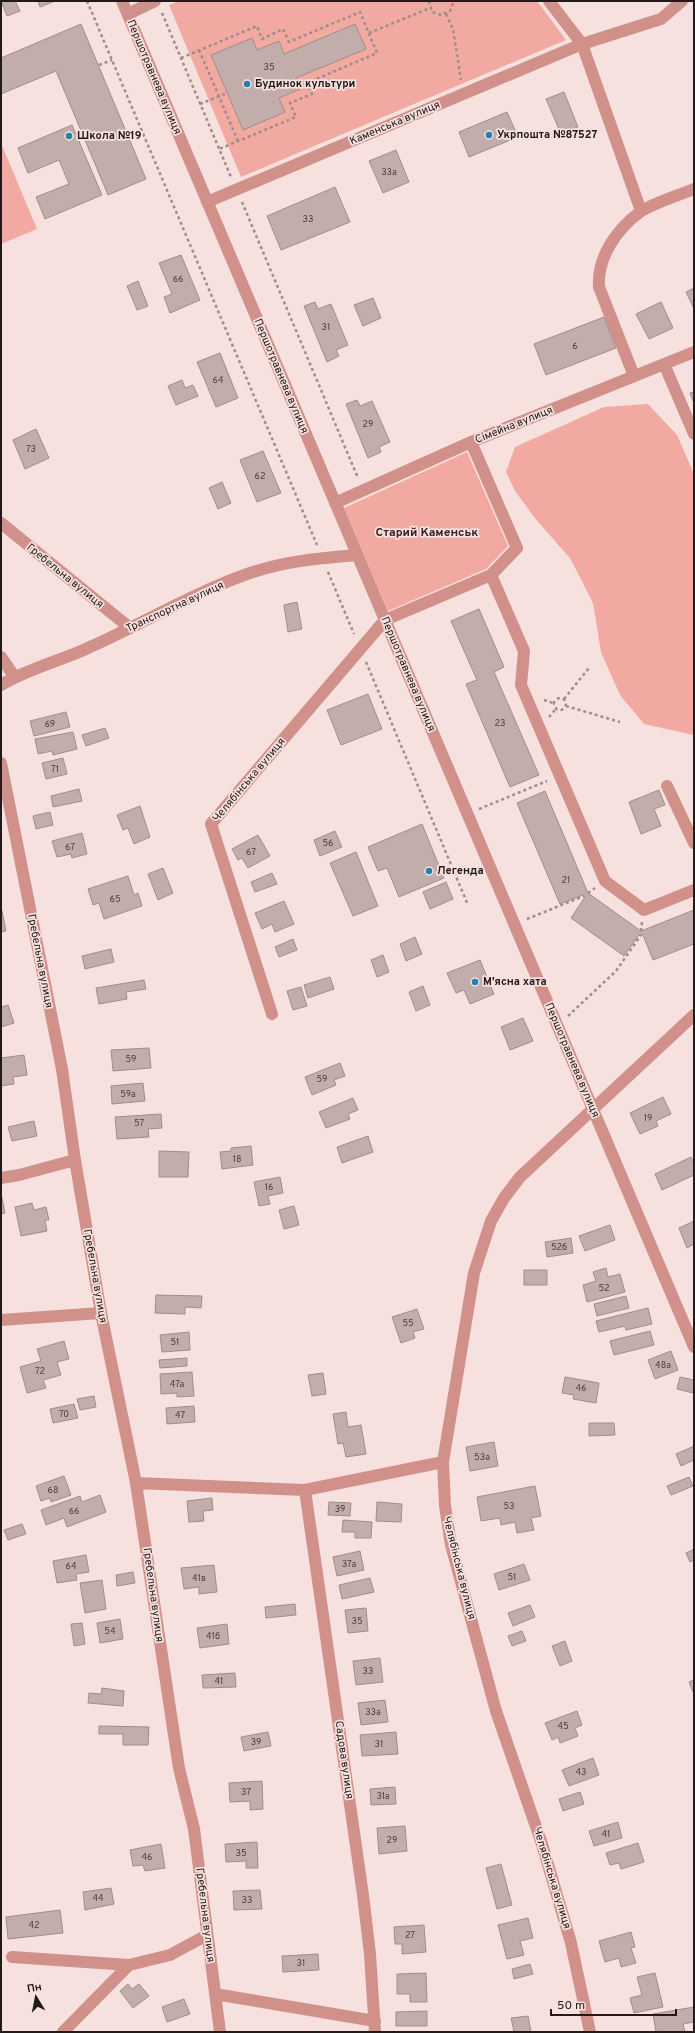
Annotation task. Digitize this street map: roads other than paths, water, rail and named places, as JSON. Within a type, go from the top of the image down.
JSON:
[{"type":"street","name":"Першотравнева вулиця","points":[[122,1],[694,1346]]},
{"type":"street","points":[[549,1],[582,44],[641,211]]},
{"type":"street","name":"Каменська вулиця","points":[[207,202],[582,44],[661,19],[682,1]]},
{"type":"street","points":[[128,14],[157,5]]},
{"type":"street","points":[[634,376],[599,286],[598,273],[601,260],[619,231],[641,211],[692,193]]},
{"type":"street","name":"Сімейна вулиця","points":[[335,503],[471,442],[694,352]]},
{"type":"street","points":[[664,364],[694,434]]},
{"type":"street","points":[[385,620],[491,575],[517,548],[471,442]]},
{"type":"street","name":"Гребельна вулиця","points":[[1,523],[130,628]]},
{"type":"street","name":"Транспортна вулиця","points":[[1,685],[14,676],[89,648],[217,586],[251,573],[286,563],[357,555]]},
{"type":"street","points":[[491,575],[524,651],[522,685],[605,881],[644,910],[694,890]]},
{"type":"street","name":"Челябінська вулиця","points":[[272,1014],[211,824],[385,620]]},
{"type":"street","points":[[1,657],[14,676]]},
{"type":"street","name":"Гребельна вулиця","points":[[1,763],[62,1069],[75,1160],[101,1313],[136,1483],[179,1768],[194,1829],[220,2032]]},
{"type":"street","points":[[667,786],[694,843]]},
{"type":"street","name":"Челябінська вулиця","points":[[590,2032],[571,1943],[542,1844],[496,1710],[451,1545],[445,1506],[443,1462],[474,1273],[491,1221],[504,1198],[520,1177],[694,1015]]},
{"type":"street","points":[[1,1178],[19,1175],[75,1160]]},
{"type":"street","points":[[1,1320],[101,1313]]},
{"type":"street","points":[[136,1483],[305,1490],[443,1462]]},
{"type":"street","name":"Садова вулиця","points":[[305,1490],[363,1895],[370,1954],[375,2026]]},
{"type":"street","points":[[12,1957],[129,1964],[170,1954],[208,1936]]},
{"type":"street","points":[[62,2032],[129,1964]]},
{"type":"street","points":[[215,1994],[375,2026]]},
{"type":"place","name":"Будинок культури","points":[[247,84]]},
{"type":"place","name":"Укрпошта №87527","points":[[489,135]]},
{"type":"place","name":"Школа №19","points":[[69,136]]},
{"type":"place","name":"Легенда","points":[[429,871]]},
{"type":"place","name":"М'ясна хата","points":[[475,982]]},
{"type":"district","name":"Старий Каменськ","points":[[427,533]]}]
